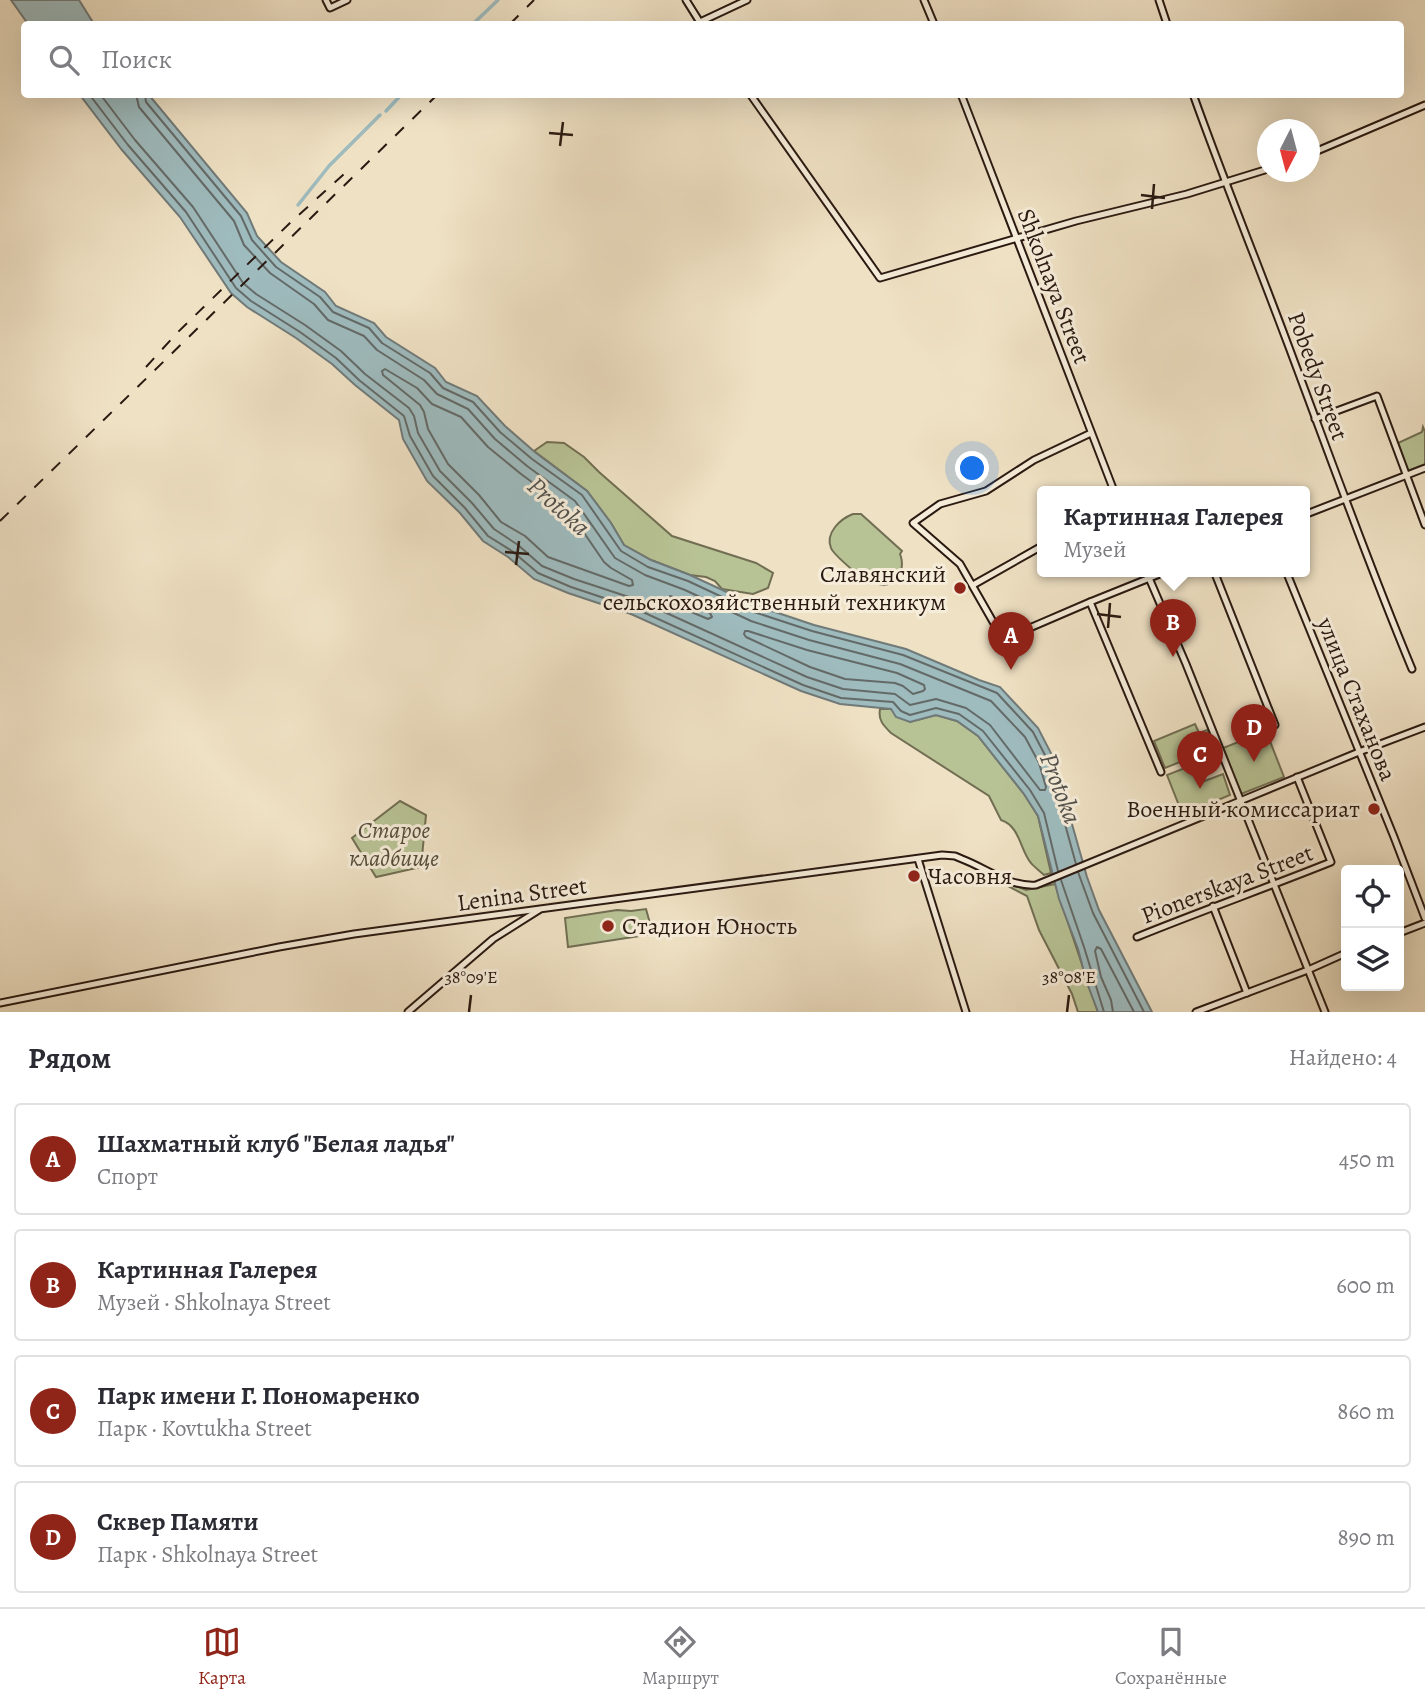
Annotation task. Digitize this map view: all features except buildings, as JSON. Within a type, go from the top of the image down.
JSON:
[{"type":"street","points":[[326,0],[330,8],[347,0]]},
{"type":"street","points":[[686,0],[700,21]]},
{"type":"street","points":[[705,21],[747,0]]},
{"type":"street","points":[[924,0],[933,21]]},
{"type":"street","points":[[1159,0],[1166,21]]},
{"type":"street","points":[[753,98],[880,278],[1076,221],[1136,208],[1257,173]]},
{"type":"street","name":"Shkolnaya Street","points":[[963,98],[1112,486]]},
{"type":"street","name":"Pobedy Street","points":[[1194,98],[1344,499],[1412,669]]},
{"type":"street","points":[[1320,150],[1425,105]]},
{"type":"street","points":[[1315,419],[1377,396],[1425,525]]},
{"type":"street","points":[[1091,433],[1034,460],[986,491],[940,504],[913,523],[960,565],[1004,639],[1154,577]]},
{"type":"street","points":[[1310,513],[1425,468]]},
{"type":"street","points":[[972,585],[1037,549]]},
{"type":"street","points":[[1216,577],[1275,725]]},
{"type":"street","name":"улица Стаханова","points":[[1288,577],[1394,837],[1425,921]]},
{"type":"street","points":[[1149,579],[1186,664],[1325,1012]]},
{"type":"street","points":[[1090,602],[1161,772]]},
{"type":"street","name":"Lenina Street","points":[[0,1003],[354,934],[949,855],[1027,886],[1047,881],[1425,727]]},
{"type":"street","name":"Pionerskaya Street","points":[[1137,937],[1331,862],[1297,777]]},
{"type":"street","points":[[918,859],[967,1012]]},
{"type":"street","points":[[1213,906],[1247,993]]},
{"type":"street","points":[[408,1012],[484,946],[527,913]]},
{"type":"street","points":[[1404,931],[1425,921]]},
{"type":"street","points":[[1196,1012],[1341,955]]},
{"type":"green space","points":[[1423,427],[1425,465],[1408,472],[1398,443],[1422,432]]},
{"type":"green space","points":[[547,442],[564,443],[584,457],[672,536],[756,563],[773,573],[768,588],[753,594],[722,589],[715,581],[651,560],[624,545],[587,491],[534,451]]},
{"type":"green space","points":[[853,514],[861,514],[902,551],[902,568],[896,580],[884,585],[870,580],[868,583],[833,552],[830,542],[832,532],[843,519]]},
{"type":"green space","points":[[880,709],[891,709],[910,722],[936,715],[957,721],[978,736],[1038,816],[1051,873],[1044,875],[1031,863],[1016,833],[1001,820],[989,796],[891,733],[882,722]]},
{"type":"green space","points":[[1195,724],[1199,733],[1207,730],[1215,748],[1165,768],[1154,741]]},
{"type":"green space","points":[[1266,731],[1284,777],[1241,794],[1223,748]]},
{"type":"green space","points":[[1195,764],[1202,782],[1223,774],[1230,795],[1192,811],[1180,808],[1167,775]]},
{"type":"green space","name":"Старое кладбище","points":[[400,801],[426,815],[421,867],[376,877],[352,838]]},
{"type":"green space","points":[[1002,881],[1026,890],[1055,884],[1098,1012],[1078,1012],[1072,994],[1039,930],[1027,896]]},
{"type":"green space","name":"Стадион Юность","points":[[646,909],[653,934],[568,947],[565,918],[617,910]]},
{"type":"water","points":[[11,0],[79,0],[92,21],[26,21]]},
{"type":"water","name":"Protoka","points":[[82,98],[151,98],[247,213],[257,236],[281,262],[325,292],[336,306],[374,323],[386,337],[435,368],[446,382],[477,396],[505,426],[536,453],[587,491],[624,545],[651,560],[757,606],[814,625],[906,649],[1000,687],[1038,728],[1053,757],[1099,910],[1152,1012],[1098,1012],[1059,899],[1038,816],[978,736],[957,721],[936,715],[910,722],[896,717],[891,709],[840,704],[801,691],[631,614],[534,579],[508,557],[483,541],[460,513],[427,481],[403,439],[399,420],[332,364],[247,307],[231,293],[180,217],[122,150]]},
{"type":"waterway","points":[[476,21],[498,0]]},
{"type":"waterway","points":[[386,111],[398,98]]},
{"type":"waterway","points":[[298,205],[329,166],[380,115]]},
{"type":"railway","points":[[513,21],[534,0]]},
{"type":"railway","points":[[0,521],[434,98]]},
{"type":"railway","points":[[146,367],[178,332],[344,174]]},
{"type":"place","name":"Славянский сельскохозяйственный техникум","points":[[960,588]]},
{"type":"place","name":"Картинная Галерея","points":[[1173,657]]},
{"type":"place","name":"Шахматный клуб \"Белая ладья\"","points":[[1011,670]]},
{"type":"place","name":"Сквер Памяти","points":[[1254,762]]},
{"type":"place","name":"Парк имени Г. Пономаренко","points":[[1200,789]]},
{"type":"place","name":"Военный комиссариат","points":[[1374,809]]},
{"type":"place","name":"Часовня","points":[[914,876]]},
{"type":"place","name":"Стадион Юность","points":[[608,926]]}]
